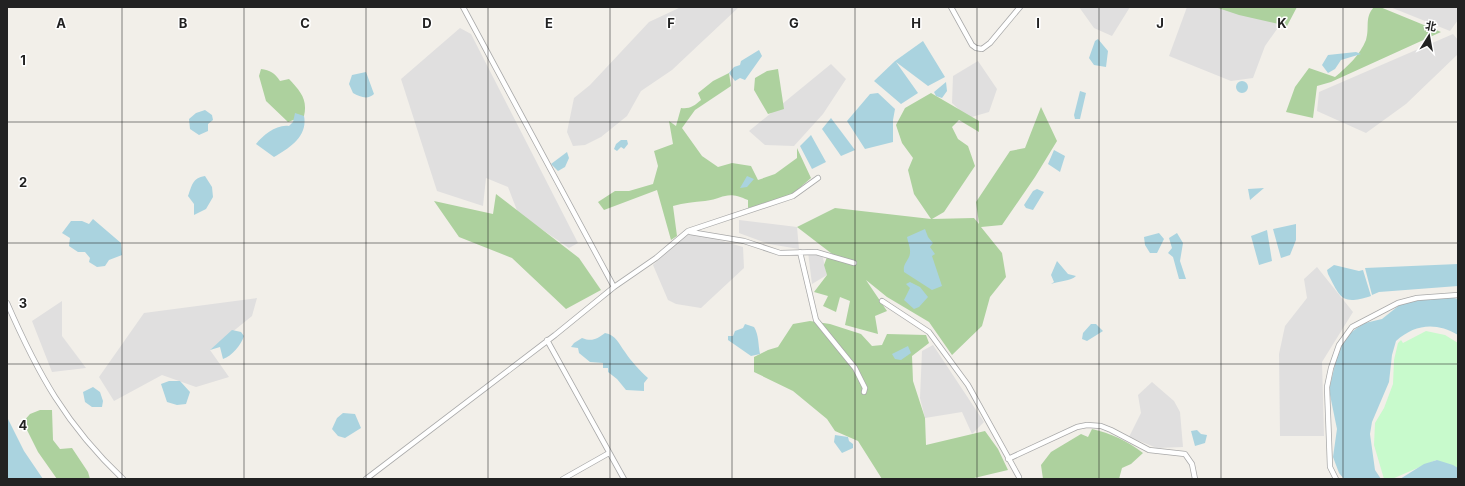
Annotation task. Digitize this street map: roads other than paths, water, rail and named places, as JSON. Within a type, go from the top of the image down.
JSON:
[{"type":"street","points":[[462,7],[614,287]]},
{"type":"street","points":[[951,7],[972,45],[976,48],[982,49],[990,44],[1020,7]]},
{"type":"street","points":[[366,479],[614,287],[656,258],[688,231],[793,196],[818,178]]},
{"type":"street","points":[[688,231],[744,241],[780,253],[816,252],[854,263]]},
{"type":"street","points":[[800,252],[816,320],[855,368],[865,388],[864,392]]},
{"type":"street","points":[[1336,479],[1330,467],[1327,387],[1331,368],[1339,345],[1352,327],[1398,303],[1417,298],[1458,295]]},
{"type":"street","points":[[882,301],[929,332],[968,385],[1018,477]]},
{"type":"street","points":[[7,303],[37,368],[58,405],[93,450],[123,479]]},
{"type":"street","points":[[547,340],[624,479]]},
{"type":"street","points":[[1008,459],[1077,427],[1101,426],[1149,450],[1185,454],[1192,464],[1195,479]]},
{"type":"street","points":[[563,479],[609,453]]},
{"type":"water","points":[[1098,39],[1108,51],[1106,67],[1094,65],[1089,58],[1095,41]]},
{"type":"water","points":[[923,41],[945,77],[928,86],[896,62],[918,93],[901,104],[874,81],[895,61]]},
{"type":"water","points":[[759,50],[762,56],[745,80],[740,78],[735,81],[729,73],[734,67],[740,65],[741,61]]},
{"type":"water","points":[[1356,52],[1361,54],[1341,60],[1335,69],[1328,73],[1322,65],[1328,55]]},
{"type":"water","points":[[366,72],[374,94],[369,97],[361,97],[353,93],[349,84],[352,75]]},
{"type":"water","points":[[1240,81],[1244,81],[1248,87],[1244,93],[1240,93],[1236,89],[1236,85]]},
{"type":"water","points":[[946,82],[947,91],[942,98],[936,96],[934,92]]},
{"type":"water","points":[[1080,91],[1086,93],[1080,119],[1075,119],[1074,115]]},
{"type":"water","points":[[878,93],[895,109],[893,120],[893,142],[865,149],[847,121],[870,94]]},
{"type":"water","points":[[205,110],[212,115],[213,120],[208,124],[208,131],[199,135],[190,129],[189,119],[196,113]]},
{"type":"water","points":[[295,113],[304,116],[305,123],[303,130],[296,141],[286,150],[274,157],[256,144],[262,137],[275,128],[289,126],[293,122]]},
{"type":"water","points":[[831,118],[855,150],[841,156],[822,129]]},
{"type":"water","points":[[811,135],[826,162],[812,169],[800,146]]},
{"type":"water","points":[[621,140],[627,140],[628,144],[624,149],[621,147],[617,151],[614,149],[616,144]]},
{"type":"water","points":[[1054,150],[1065,156],[1060,172],[1048,164]]},
{"type":"water","points":[[567,152],[569,158],[565,167],[558,171],[551,164]]},
{"type":"water","points":[[205,176],[212,187],[213,197],[206,209],[194,215],[194,204],[188,196],[195,181]]},
{"type":"water","points":[[747,176],[754,179],[747,187],[740,188]]},
{"type":"water","points":[[1264,188],[1250,200],[1248,189]]},
{"type":"water","points":[[1037,189],[1044,192],[1033,210],[1026,208],[1024,205],[1033,191]]},
{"type":"water","points":[[93,219],[121,243],[122,255],[109,260],[105,266],[97,267],[89,262],[90,258],[85,252],[78,252],[69,246],[70,238],[62,233],[71,221],[82,221],[89,224]]},
{"type":"water","points":[[1296,224],[1296,240],[1290,255],[1281,258],[1273,229]]},
{"type":"water","points":[[925,229],[928,237],[933,243],[930,247],[935,254],[932,256],[942,286],[932,290],[904,272],[904,266],[910,252],[907,237]]},
{"type":"water","points":[[1267,230],[1272,261],[1259,265],[1251,236]]},
{"type":"water","points":[[1159,233],[1164,239],[1157,253],[1150,253],[1145,245],[1144,237]]},
{"type":"water","points":[[1177,233],[1183,243],[1180,261],[1186,279],[1179,279],[1173,257],[1168,253],[1172,248],[1169,238]]},
{"type":"water","points":[[1057,261],[1068,274],[1076,276],[1068,280],[1051,284],[1054,282],[1051,275]]},
{"type":"water","points":[[1458,264],[1458,286],[1379,292],[1372,295],[1365,268]]},
{"type":"water","points":[[1334,265],[1359,271],[1363,270],[1371,296],[1354,300],[1344,298],[1336,289],[1328,274],[1327,270]]},
{"type":"water","points":[[910,282],[920,287],[928,297],[919,307],[914,309],[904,300],[910,288],[906,284]]},
{"type":"water","points":[[1446,296],[1458,299],[1458,335],[1442,328],[1426,327],[1411,331],[1396,341],[1392,355],[1389,382],[1372,422],[1370,434],[1375,470],[1381,479],[1344,479],[1339,473],[1333,457],[1337,429],[1329,390],[1338,352],[1342,343],[1349,334],[1357,328],[1365,323],[1382,319],[1402,303]]},
{"type":"water","points":[[745,324],[754,327],[756,330],[760,354],[751,356],[728,340],[728,336],[733,336],[735,331],[743,328]]},
{"type":"water","points":[[1091,324],[1096,324],[1103,331],[1087,341],[1082,339],[1083,333]]},
{"type":"water","points":[[232,330],[241,332],[244,336],[236,350],[223,359],[220,347],[210,350]]},
{"type":"water","points":[[605,333],[615,338],[627,355],[648,378],[644,383],[644,391],[626,390],[617,379],[608,372],[608,368],[603,368],[603,363],[590,362],[579,353],[578,348],[571,347],[582,338],[589,340],[594,339]]},
{"type":"water","points":[[908,346],[911,353],[901,360],[895,359],[892,354]]},
{"type":"water","points":[[169,381],[180,381],[190,392],[186,404],[177,405],[167,402],[161,384]]},
{"type":"water","points":[[93,387],[100,392],[103,401],[102,407],[92,407],[85,402],[83,392]]},
{"type":"water","points":[[343,413],[355,414],[361,428],[345,438],[338,436],[332,429],[337,418]]},
{"type":"water","points":[[7,417],[24,451],[43,479],[7,479]]},
{"type":"water","points":[[1197,430],[1201,434],[1207,435],[1205,443],[1195,446],[1191,431]]},
{"type":"water","points":[[835,435],[848,437],[849,441],[853,444],[853,448],[842,453],[834,442]]},
{"type":"water","points":[[1437,460],[1458,468],[1458,479],[1400,479],[1424,464]]}]
